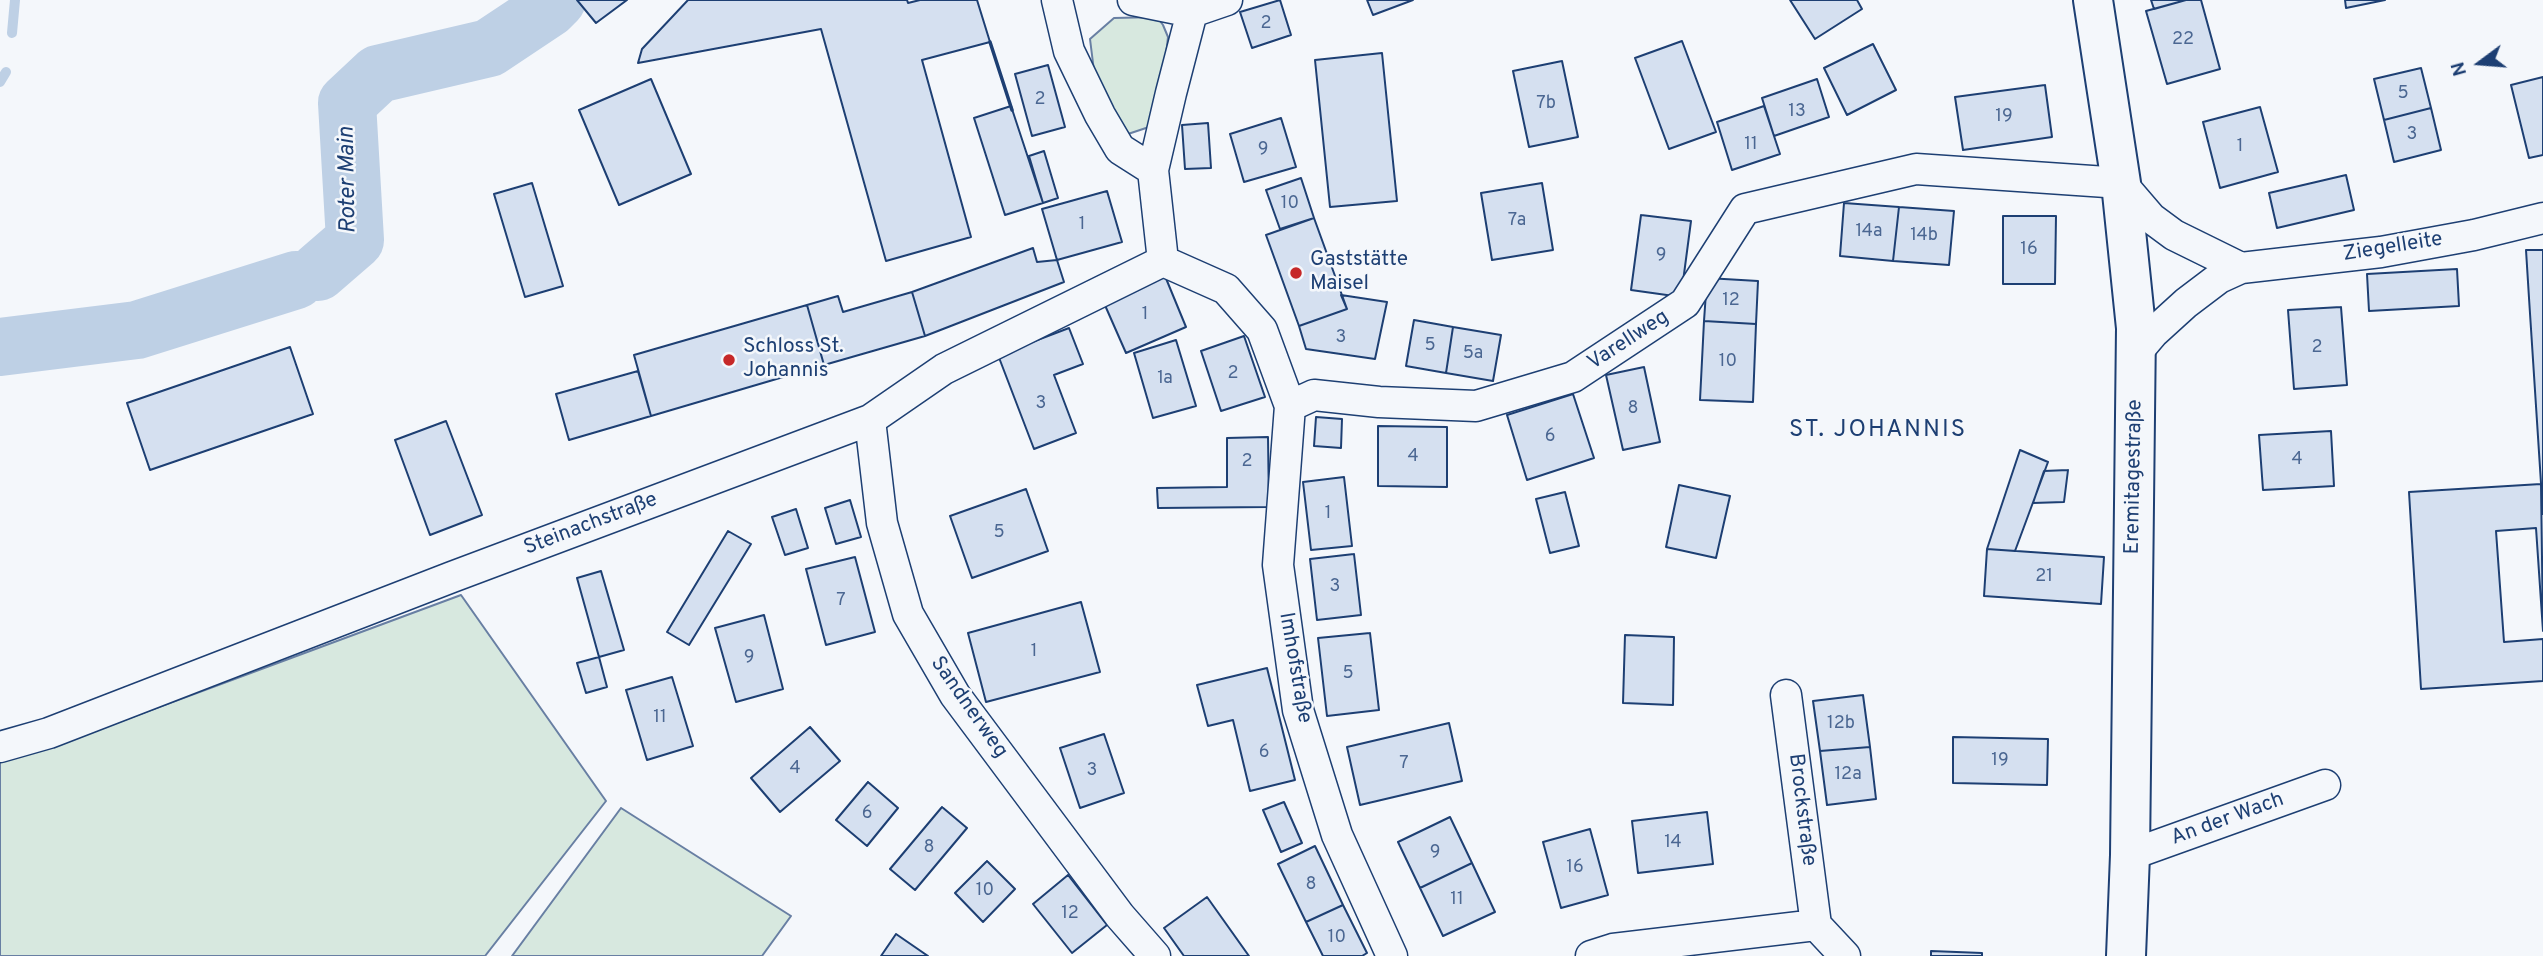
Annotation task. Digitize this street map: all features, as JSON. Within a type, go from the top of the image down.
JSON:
[{"type":"street","points":[[1058,0],[1069,51],[1100,115],[1120,149],[1153,170]]},
{"type":"street","points":[[1133,0],[1192,12],[1227,0]]},
{"type":"street","name":"Eremitagestraße","points":[[2093,0],[2121,183],[2136,328],[2130,855],[2126,956]]},
{"type":"street","points":[[1192,12],[1153,170],[1163,261],[1226,289],[1262,330],[1290,406]]},
{"type":"street","name":"Varellweg","points":[[1290,406],[1314,394],[1379,402],[1476,406],[1573,377],[1685,303],[1745,209],[1916,169],[2121,183]]},
{"type":"street","points":[[2121,183],[2151,218],[2174,235],[2241,268]]},
{"type":"street","name":"Ziegelleite","points":[[2136,353],[2152,333],[2186,303],[2219,278],[2241,268],[2381,252],[2474,235],[2543,218]]},
{"type":"street","name":"Steinachstraße","points":[[0,747],[49,733],[452,577],[870,420],[944,369],[1163,261]]},
{"type":"street","name":"Imhofstraße","points":[[1290,406],[1278,565],[1297,710],[1337,835],[1392,956]]},
{"type":"street","name":"Sandnerweg","points":[[870,420],[882,523],[908,614],[955,695],[1120,916],[1155,956]]},
{"type":"street","name":"Brockstraße","points":[[1786,695],[1816,925]]},
{"type":"street","name":"An der Wach","points":[[2130,855],[2325,785]]},
{"type":"street","points":[[1591,956],[1613,949],[1816,925],[1845,956]]},
{"type":"shaded area","points":[[1157,17],[1168,37],[1149,127],[1125,135],[1095,79],[1090,39],[1114,18]]},
{"type":"shaded area","points":[[461,595],[606,801],[485,956],[0,956],[0,760],[62,743]]},
{"type":"shaded area","points":[[621,808],[791,916],[762,956],[512,956]]},
{"type":"building","points":[[577,0],[627,0],[596,23]]},
{"type":"building","points":[[688,0],[907,0],[908,3],[920,0],[977,0],[990,42],[922,60],[971,237],[886,261],[821,29],[638,63],[642,49]]},
{"type":"building","points":[[1280,0],[1291,35],[1252,48],[1240,12]]},
{"type":"building","points":[[1367,0],[1413,0],[1373,15]]},
{"type":"building","points":[[1790,0],[1857,0],[1862,9],[1815,39]]},
{"type":"building","points":[[2151,0],[2186,0],[2154,9]]},
{"type":"building","points":[[2186,0],[2201,0],[2220,69],[2167,84],[2146,11]]},
{"type":"building","points":[[2345,0],[2385,0],[2346,8]]},
{"type":"building","points":[[1682,41],[1716,132],[1669,149],[1635,58]]},
{"type":"building","points":[[1873,44],[1896,90],[1847,115],[1824,68]]},
{"type":"building","points":[[1382,53],[1397,201],[1330,207],[1315,60]]},
{"type":"building","points":[[1562,61],[1578,137],[1529,147],[1513,71]]},
{"type":"building","points":[[1048,65],[1065,127],[1032,136],[1015,74]]},
{"type":"building","points":[[2421,68],[2431,108],[2384,120],[2374,79]]},
{"type":"building","points":[[2543,77],[2543,155],[2529,158],[2511,85]]},
{"type":"building","points":[[651,79],[691,174],[619,205],[579,110]]},
{"type":"building","points":[[1817,79],[1829,117],[1774,136],[1762,98]]},
{"type":"building","points":[[2045,85],[2052,137],[1963,150],[1955,97]]},
{"type":"building","points":[[1011,106],[1043,203],[1005,215],[974,118]]},
{"type":"building","points":[[1764,106],[1780,154],[1732,170],[1717,122]]},
{"type":"building","points":[[2260,107],[2278,172],[2220,188],[2203,122]]},
{"type":"building","points":[[2431,108],[2441,150],[2394,162],[2384,120]]},
{"type":"building","points":[[1281,118],[1296,167],[1244,182],[1230,134]]},
{"type":"building","points":[[1208,123],[1211,168],[1185,169],[1182,125]]},
{"type":"building","points":[[1044,151],[1058,198],[1043,203],[1029,156]]},
{"type":"building","points":[[2346,175],[2354,210],[2277,228],[2269,193]]},
{"type":"building","points":[[1301,178],[1314,218],[1280,229],[1266,190]]},
{"type":"building","points":[[532,183],[563,286],[525,297],[494,194]]},
{"type":"building","points":[[1542,183],[1553,250],[1492,260],[1481,193]]},
{"type":"building","points":[[1107,191],[1122,242],[1057,260],[1042,209]]},
{"type":"building","points":[[1844,203],[1899,207],[1893,261],[1840,256]]},
{"type":"building","points":[[1899,207],[1954,211],[1949,265],[1893,261]]},
{"type":"building","points":[[1641,215],[1691,221],[1681,297],[1631,290]]},
{"type":"building","points":[[2003,216],[2056,216],[2055,284],[2003,284]]},
{"type":"building","points":[[1314,218],[1347,309],[1299,326],[1266,235]]},
{"type":"building","points":[[1033,248],[1037,262],[1057,260],[1064,282],[925,336],[912,292]]},
{"type":"building","points":[[2526,250],[2543,250],[2543,514],[2529,298]]},
{"type":"building","points":[[2457,269],[2459,306],[2369,311],[2367,274]]},
{"type":"building","points":[[1165,276],[1186,327],[1126,353],[1104,303]]},
{"type":"building","points":[[1707,278],[1758,281],[1756,324],[1704,321]]},
{"type":"building","points":[[912,292],[925,336],[824,365],[807,305],[838,296],[843,312]]},
{"type":"building","points":[[1341,295],[1387,302],[1375,359],[1306,349],[1299,326],[1347,309]]},
{"type":"building","name":"Schloss St. Johannis","points":[[807,305],[824,365],[651,416],[634,355]]},
{"type":"building","points":[[2341,307],[2347,385],[2294,389],[2288,310]]},
{"type":"building","points":[[1414,320],[1453,327],[1446,373],[1406,366]]},
{"type":"building","points":[[1704,321],[1756,324],[1753,402],[1700,400]]},
{"type":"building","points":[[1453,327],[1501,335],[1493,381],[1446,373]]},
{"type":"building","points":[[1069,328],[1083,364],[1054,375],[1076,433],[1034,449],[998,355]]},
{"type":"building","points":[[1244,336],[1265,397],[1221,411],[1201,351]]},
{"type":"building","points":[[1176,340],[1196,406],[1153,418],[1134,353]]},
{"type":"building","points":[[290,347],[313,414],[150,470],[127,403]]},
{"type":"building","points":[[1644,367],[1660,442],[1623,450],[1606,375]]},
{"type":"building","points":[[638,371],[651,416],[569,440],[556,394]]},
{"type":"building","points":[[1573,394],[1594,458],[1527,480],[1507,415]]},
{"type":"building","points":[[1316,417],[1342,419],[1341,448],[1314,446]]},
{"type":"building","points":[[446,421],[482,515],[430,535],[395,440]]},
{"type":"building","points":[[1378,426],[1447,427],[1447,487],[1378,486]]},
{"type":"building","points":[[2331,431],[2334,486],[2263,490],[2259,435]]},
{"type":"building","points":[[1268,437],[1269,507],[1158,508],[1157,488],[1227,487],[1227,438]]},
{"type":"building","points":[[2020,450],[2048,462],[2015,551],[1987,549]]},
{"type":"building","points":[[2068,470],[2064,502],[2033,503],[2044,471]]},
{"type":"building","points":[[1344,477],[1352,546],[1311,550],[1303,482]]},
{"type":"building","points":[[2541,484],[2543,631],[2536,528],[2496,531],[2504,642],[2543,639],[2543,681],[2421,689],[2409,492]]},
{"type":"building","points":[[1679,485],[1730,496],[1716,558],[1666,547]]},
{"type":"building","points":[[1026,489],[1048,551],[972,578],[950,516]]},
{"type":"building","points":[[1565,492],[1579,546],[1550,553],[1536,499]]},
{"type":"building","points":[[850,500],[861,537],[836,544],[825,508]]},
{"type":"building","points":[[796,509],[808,548],[785,555],[772,517]]},
{"type":"building","points":[[728,531],[751,544],[689,645],[667,632]]},
{"type":"building","points":[[1987,549],[2104,557],[2101,604],[1984,596]]},
{"type":"building","points":[[1354,554],[1361,615],[1317,620],[1310,559]]},
{"type":"building","points":[[855,557],[875,632],[826,645],[806,569]]},
{"type":"building","points":[[601,571],[624,650],[599,657],[577,578]]},
{"type":"building","points":[[1081,602],[1100,672],[986,702],[968,633]]},
{"type":"building","points":[[764,615],[783,689],[736,702],[715,628]]},
{"type":"building","points":[[1370,633],[1379,710],[1327,716],[1318,638]]},
{"type":"building","points":[[1625,635],[1674,637],[1673,705],[1623,703]]},
{"type":"building","points":[[599,657],[607,687],[586,693],[577,663]]},
{"type":"building","points":[[1267,668],[1295,780],[1250,791],[1233,720],[1208,726],[1197,685]]},
{"type":"building","points":[[672,677],[693,746],[647,760],[626,690]]},
{"type":"building","points":[[1863,695],[1870,747],[1820,751],[1813,701]]},
{"type":"building","points":[[1449,723],[1462,781],[1360,805],[1347,747]]},
{"type":"building","points":[[810,727],[840,761],[780,812],[751,778]]},
{"type":"building","points":[[1104,734],[1124,793],[1080,808],[1060,748]]},
{"type":"building","points":[[1953,737],[2048,739],[2047,785],[1953,783]]},
{"type":"building","points":[[1870,747],[1876,799],[1827,805],[1820,751]]},
{"type":"building","points":[[868,782],[898,808],[867,846],[836,820]]},
{"type":"building","points":[[1284,802],[1302,843],[1281,852],[1263,810]]},
{"type":"building","points":[[942,807],[967,828],[915,890],[890,869]]},
{"type":"building","points":[[1707,812],[1713,864],[1638,873],[1632,821]]},
{"type":"building","points":[[1450,817],[1472,863],[1420,888],[1398,842]]},
{"type":"building","points":[[1590,829],[1608,895],[1561,908],[1543,842]]},
{"type":"building","points":[[1315,846],[1343,905],[1306,922],[1278,864]]},
{"type":"building","points":[[987,861],[1015,889],[983,922],[955,893]]},
{"type":"building","points":[[1472,863],[1495,912],[1443,936],[1420,888]]},
{"type":"building","points":[[1068,875],[1107,925],[1072,953],[1033,904]]},
{"type":"building","points":[[1207,897],[1249,956],[1184,956],[1164,928]]},
{"type":"building","points":[[1343,905],[1367,953],[1362,956],[1323,956],[1306,922]]},
{"type":"building","points":[[896,934],[928,956],[881,956]]},
{"type":"building","points":[[1931,951],[1982,953],[1982,956],[1931,956]]},
{"type":"waterway","points":[[12,33],[15,0]]},
{"type":"waterway","name":"Roter Main","points":[[318,272],[355,240],[347,103],[378,74],[489,48],[557,0]]},
{"type":"waterway","points":[[0,82],[6,72]]},
{"type":"waterway","name":"Roter Main","points":[[0,347],[137,330],[296,280]]},
{"type":"wall","points":[[990,42],[1012,110]]},
{"type":"place","name":"Gaststätte Maisel","points":[[1296,273]]},
{"type":"place","name":"Schloss St. Johannis","points":[[729,360]]},
{"type":"district","name":"ST. JOHANNIS","points":[[1878,431]]}]
